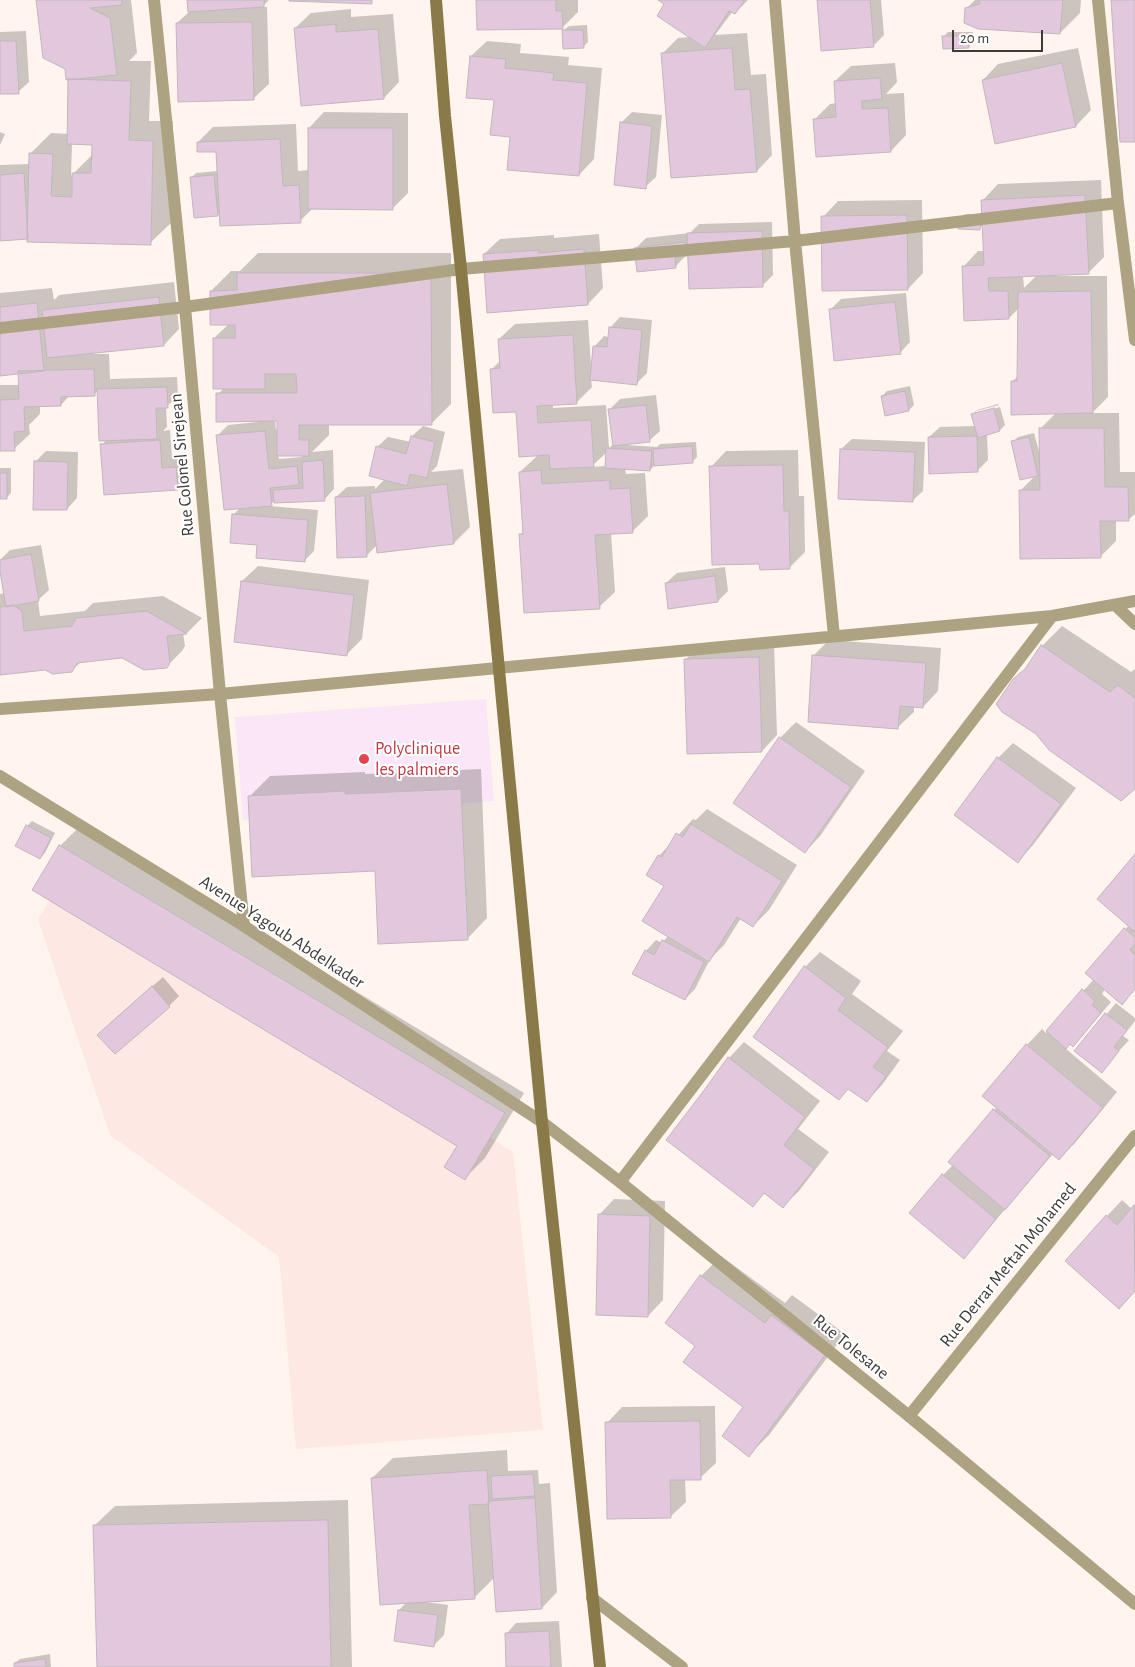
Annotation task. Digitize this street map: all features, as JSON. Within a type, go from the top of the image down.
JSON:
[{"type":"main road","points":[[436,0],[445,116],[542,1122],[600,1667]]},
{"type":"street","name":"Rue Colonel Sirejean","points":[[154,0],[244,926]]},
{"type":"street","points":[[775,0],[834,636]]},
{"type":"street","points":[[1098,0],[1118,203],[1135,340]]},
{"type":"street","points":[[0,328],[185,307],[461,269],[796,241],[1118,203]]},
{"type":"street","points":[[0,709],[220,694],[1052,616],[1135,602]]},
{"type":"street","points":[[1115,605],[1135,624]]},
{"type":"street","points":[[620,1182],[1052,616]]},
{"type":"street","name":"Avenue Yagoub Abdelkader","points":[[0,776],[244,926],[542,1122]]},
{"type":"street","name":"Rue Tolesane","points":[[542,1122],[620,1182],[908,1416],[1135,1604]]},
{"type":"street","name":"Rue Derrar Meftah Mohamed","points":[[908,1416],[1135,1136]]},
{"type":"street","points":[[592,1598],[682,1667]]},
{"type":"shaded area","name":"Polyclinique les palmiers","points":[[486,699],[494,801],[243,820],[235,717]]},
{"type":"shaded area","points":[[69,868],[513,1152],[543,1430],[296,1449],[279,1257],[110,1135],[38,919]]},
{"type":"building","points":[[36,0],[122,0],[122,5],[90,8],[110,18],[117,75],[66,80],[65,69],[43,58]]},
{"type":"building","points":[[187,0],[264,0],[264,7],[188,12]]},
{"type":"building","points":[[372,0],[372,4],[289,1]]},
{"type":"building","points":[[476,0],[556,0],[556,11],[562,11],[563,29],[477,30]]},
{"type":"building","points":[[658,0],[744,1],[735,14],[729,11],[705,48],[657,16],[664,4]]},
{"type":"building","points":[[817,0],[870,0],[874,47],[821,51]]},
{"type":"building","points":[[979,0],[1063,0],[1060,34],[978,29],[964,23],[965,8],[980,4]]},
{"type":"building","points":[[1111,0],[1135,0],[1135,142],[1120,142]]},
{"type":"building","points":[[252,22],[254,100],[178,102],[176,23]]},
{"type":"building","points":[[336,24],[336,32],[378,29],[384,99],[301,106],[294,28]]},
{"type":"building","points":[[562,30],[583,30],[584,48],[563,49]]},
{"type":"building","points":[[942,36],[968,36],[969,48],[943,49]]},
{"type":"building","points":[[0,41],[16,41],[19,94],[0,94]]},
{"type":"building","points":[[732,48],[735,90],[750,89],[757,172],[671,178],[661,53]]},
{"type":"building","points":[[470,56],[506,59],[505,68],[554,73],[553,80],[587,83],[579,176],[507,170],[510,137],[490,135],[494,100],[466,98]]},
{"type":"building","points":[[1062,63],[1076,127],[995,144],[982,80]]},
{"type":"building","points":[[880,78],[882,99],[862,101],[862,109],[888,108],[891,152],[816,157],[813,119],[836,117],[834,81]]},
{"type":"building","points":[[68,79],[131,81],[129,140],[153,141],[151,245],[27,242],[29,153],[53,154],[51,196],[72,197],[72,173],[91,173],[92,145],[67,144]]},
{"type":"building","points":[[620,122],[652,126],[646,189],[614,185]]},
{"type":"building","points":[[308,128],[393,128],[393,210],[308,209]]},
{"type":"building","points":[[280,139],[283,186],[299,185],[301,223],[220,226],[216,152],[197,152],[197,142]]},
{"type":"building","points":[[24,173],[28,239],[0,241],[0,175]]},
{"type":"building","points":[[214,175],[218,216],[194,218],[190,177]]},
{"type":"building","points":[[1085,195],[1089,274],[988,278],[989,291],[1008,291],[1009,319],[964,321],[962,266],[984,265],[981,200]]},
{"type":"building","points":[[907,215],[908,290],[822,291],[821,216]]},
{"type":"building","points":[[959,218],[981,219],[980,230],[958,229]]},
{"type":"building","points":[[762,231],[763,287],[689,289],[687,233]]},
{"type":"building","points":[[685,242],[687,256],[675,258],[676,268],[637,272],[634,248]]},
{"type":"building","points":[[584,249],[588,305],[487,313],[483,254],[539,250],[539,253]]},
{"type":"building","points":[[237,273],[431,273],[432,425],[299,425],[299,440],[309,440],[309,456],[277,456],[277,421],[216,422],[216,393],[297,393],[296,374],[265,374],[265,389],[213,389],[213,338],[235,338],[235,325],[210,325],[210,291],[237,290]]},
{"type":"building","points":[[1091,291],[1093,413],[1011,415],[1011,381],[1017,381],[1018,292]]},
{"type":"building","points":[[159,297],[164,346],[47,358],[42,310]]},
{"type":"building","points":[[895,302],[901,354],[834,361],[829,309]]},
{"type":"building","points":[[37,303],[44,371],[0,376],[0,307]]},
{"type":"building","points":[[609,327],[642,330],[637,385],[590,380],[593,346],[607,347]]},
{"type":"building","points":[[573,335],[577,404],[537,406],[538,423],[591,420],[594,467],[550,469],[549,455],[519,457],[516,412],[493,413],[490,369],[500,368],[498,339]]},
{"type":"building","points":[[94,369],[95,396],[61,397],[61,406],[24,407],[25,431],[14,432],[15,451],[0,451],[0,400],[19,399],[18,371]]},
{"type":"building","points":[[167,387],[168,408],[156,408],[157,439],[99,441],[97,389]]},
{"type":"building","points":[[905,391],[909,411],[885,416],[881,396]]},
{"type":"building","points":[[646,405],[650,442],[613,446],[608,409]]},
{"type":"building","points":[[994,408],[1000,431],[978,438],[971,414]]},
{"type":"building","points":[[1039,428],[1104,428],[1105,487],[1128,487],[1129,521],[1100,521],[1101,558],[1020,559],[1019,490],[1040,490]]},
{"type":"building","points":[[265,431],[269,469],[297,466],[299,485],[270,488],[272,506],[224,510],[216,435]]},
{"type":"building","points":[[411,436],[435,442],[427,478],[410,474],[407,486],[369,476],[376,446],[406,454]]},
{"type":"building","points":[[977,436],[978,472],[929,474],[928,437]]},
{"type":"building","points":[[1029,437],[1038,476],[1020,480],[1011,441]]},
{"type":"building","points":[[160,440],[162,468],[176,467],[178,490],[104,495],[100,444]]},
{"type":"building","points":[[692,446],[693,463],[654,466],[653,449]]},
{"type":"building","points":[[606,448],[652,451],[650,471],[605,468]]},
{"type":"building","points":[[840,449],[915,452],[913,502],[838,499]]},
{"type":"building","points":[[323,460],[325,501],[274,503],[273,490],[303,488],[302,462]]},
{"type":"building","points":[[34,461],[68,462],[67,510],[33,510]]},
{"type":"building","points":[[783,465],[784,511],[789,511],[790,569],[760,570],[759,564],[712,565],[709,466]]},
{"type":"building","points":[[541,470],[542,484],[610,480],[610,489],[630,488],[633,533],[595,535],[600,609],[524,613],[519,534],[523,534],[519,472]]},
{"type":"building","points":[[0,473],[7,473],[7,499],[0,499]]},
{"type":"building","points":[[447,484],[454,544],[377,553],[370,493]]},
{"type":"building","points":[[365,496],[367,557],[337,558],[335,497]]},
{"type":"building","points":[[232,514],[308,520],[305,562],[256,558],[257,545],[230,543]]},
{"type":"building","points":[[31,554],[39,601],[6,607],[0,572],[0,560]]},
{"type":"building","points":[[715,576],[718,602],[668,609],[665,583]]},
{"type":"building","points":[[241,581],[354,595],[347,656],[234,642]]},
{"type":"building","points":[[13,605],[22,611],[24,631],[72,626],[76,618],[147,611],[187,634],[167,636],[170,663],[167,668],[144,670],[122,658],[77,663],[72,672],[53,674],[45,670],[0,675],[0,607]]},
{"type":"building","points":[[1041,645],[1110,692],[1118,685],[1135,698],[1135,789],[1121,801],[1049,750],[1036,734],[1002,712],[996,704],[1013,679],[1025,669]]},
{"type":"building","points":[[812,655],[926,663],[923,708],[900,706],[898,729],[808,722]]},
{"type":"building","points":[[759,657],[762,752],[687,754],[684,659]]},
{"type":"building","points":[[779,737],[851,787],[805,853],[733,803]]},
{"type":"building","points":[[997,757],[1061,804],[1018,863],[954,815]]},
{"type":"building","points":[[461,789],[468,940],[378,944],[375,871],[252,877],[248,796],[345,791],[345,794]]},
{"type":"building","points":[[691,824],[782,881],[753,927],[737,917],[709,962],[642,921],[664,886],[646,875],[658,855],[662,857],[676,833],[683,837]]},
{"type":"building","points":[[26,825],[51,838],[40,859],[15,846]]},
{"type":"building","points":[[59,845],[505,1113],[465,1180],[444,1167],[457,1146],[32,890]]},
{"type":"building","points":[[1135,854],[1135,932],[1097,899]]},
{"type":"building","points":[[1124,928],[1135,937],[1135,944],[1130,950],[1135,955],[1135,989],[1122,1005],[1085,973]]},
{"type":"building","points":[[662,940],[704,962],[685,1000],[632,974],[645,950],[654,955]]},
{"type":"building","points":[[804,966],[846,998],[838,1010],[888,1047],[873,1067],[886,1076],[867,1102],[848,1089],[839,1100],[753,1037]]},
{"type":"building","points":[[152,986],[170,1007],[115,1054],[97,1035]]},
{"type":"building","points":[[1082,989],[1095,1001],[1092,1005],[1101,1013],[1073,1047],[1070,1044],[1066,1049],[1046,1031]]},
{"type":"building","points":[[1105,1013],[1127,1030],[1114,1047],[1119,1051],[1102,1073],[1074,1051]]},
{"type":"building","points":[[1026,1044],[1103,1108],[1059,1160],[982,1096]]},
{"type":"building","points":[[728,1057],[805,1117],[784,1145],[814,1169],[783,1208],[764,1193],[753,1207],[666,1140]]},
{"type":"building","points":[[993,1109],[1050,1156],[1005,1210],[948,1162]]},
{"type":"building","points":[[942,1174],[996,1219],[964,1259],[909,1213]]},
{"type":"building","points":[[1134,1205],[1135,1291],[1119,1309],[1065,1261],[1106,1215],[1117,1225]]},
{"type":"building","points":[[598,1214],[650,1216],[648,1317],[596,1315]]},
{"type":"building","points":[[700,1275],[765,1323],[771,1315],[825,1355],[749,1457],[722,1436],[743,1407],[683,1362],[695,1346],[665,1323]]},
{"type":"building","points":[[700,1421],[701,1480],[670,1480],[671,1518],[607,1519],[605,1422]]},
{"type":"building","points":[[487,1470],[489,1504],[469,1505],[475,1599],[380,1605],[371,1478]]},
{"type":"building","points":[[533,1474],[535,1496],[492,1499],[491,1476]]},
{"type":"building","points":[[535,1498],[542,1609],[496,1612],[488,1501]]},
{"type":"building","points":[[328,1520],[331,1667],[97,1667],[93,1525]]},
{"type":"building","points":[[398,1610],[438,1615],[434,1647],[394,1641]]},
{"type":"building","points":[[549,1631],[551,1667],[506,1667],[505,1633]]},
{"type":"building","points":[[45,1659],[46,1667],[14,1667],[14,1663]]},
{"type":"place","name":"Polyclinique les palmiers","points":[[364,759]]}]
